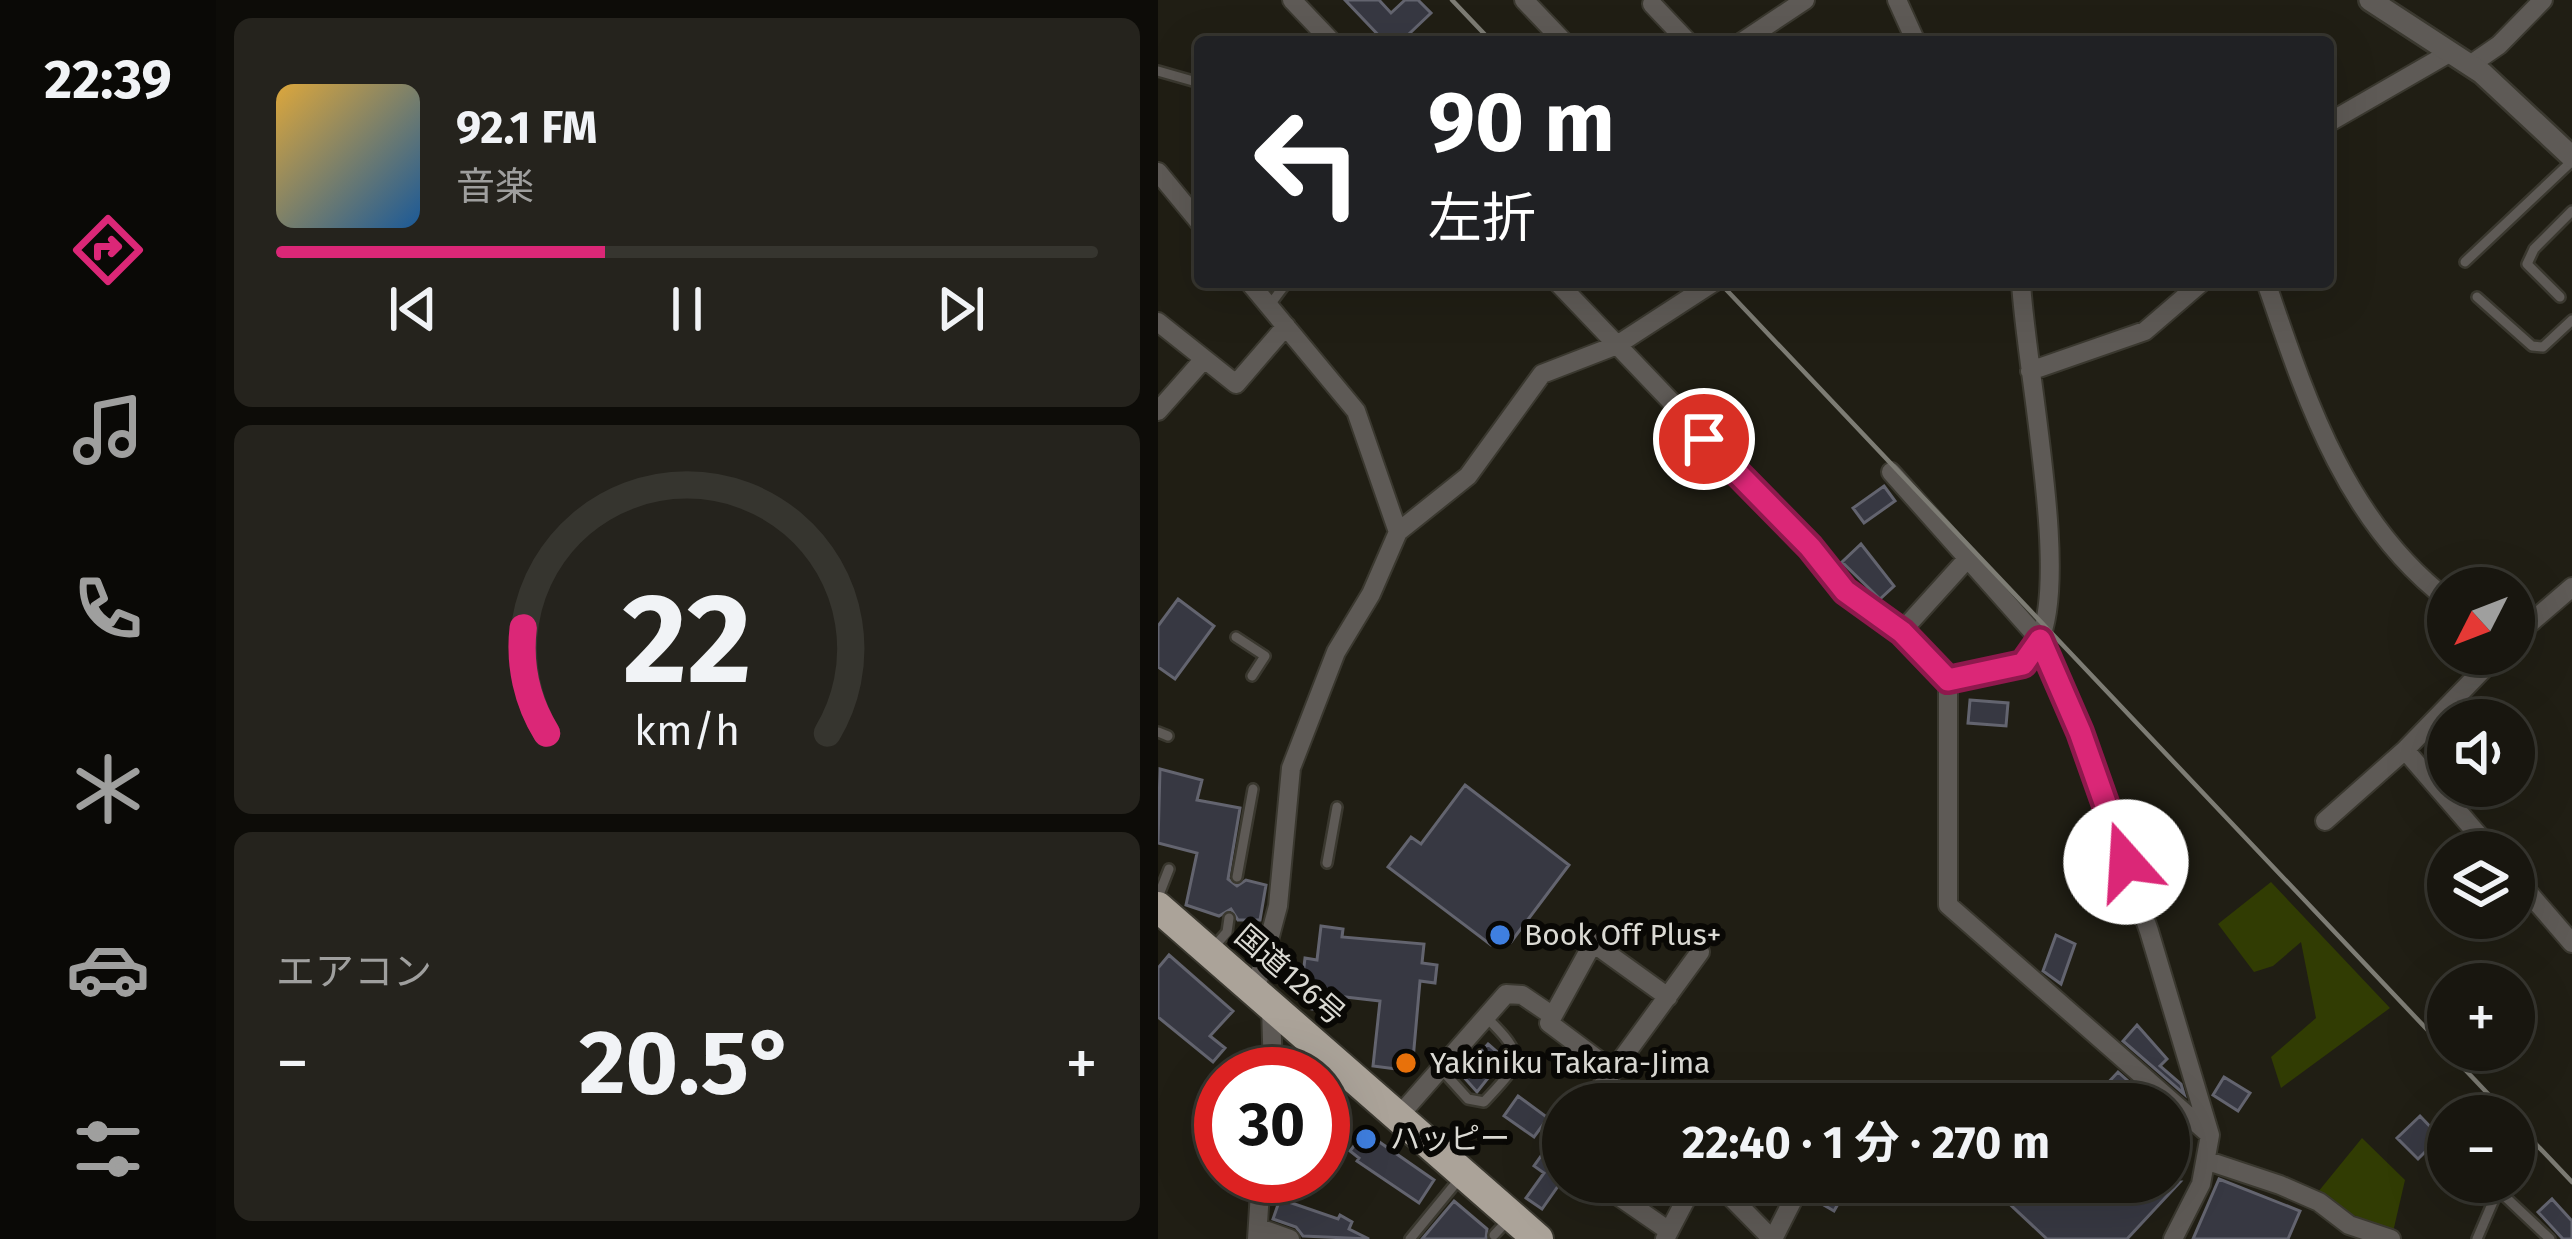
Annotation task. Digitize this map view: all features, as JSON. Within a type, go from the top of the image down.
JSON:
[{"type":"highway","name":"国道126号","points":[[1158,907],[1463,1174],[1503,1226],[1538,1239]]},
{"type":"street","points":[[1292,0],[1326,36]]},
{"type":"street","points":[[1524,0],[1558,36]]},
{"type":"street","points":[[1751,36],[1805,0]]},
{"type":"street","points":[[1897,0],[1913,36]]},
{"type":"street","points":[[2370,0],[2461,58],[2572,159]]},
{"type":"street","points":[[2334,120],[2461,58],[2499,45],[2543,0]]},
{"type":"street","points":[[1652,4],[1682,36]]},
{"type":"street","points":[[1158,172],[1194,216]]},
{"type":"street","points":[[1254,288],[1356,411],[1398,532]]},
{"type":"street","points":[[1563,288],[1810,547],[1845,591],[1902,632],[1948,680],[1948,904],[2210,1135]]},
{"type":"street","points":[[1269,1047],[1263,999],[1278,906],[1291,768],[1336,652],[1371,594],[1398,532],[1468,476],[1542,374],[1616,345],[1705,288]]},
{"type":"street","points":[[1948,680],[2023,664],[2040,640],[2048,608],[2047,515],[2022,288]]},
{"type":"street","points":[[2030,370],[2145,331],[2195,288]]},
{"type":"street","points":[[2268,288],[2313,421],[2370,519],[2427,582]]},
{"type":"street","points":[[1158,322],[1236,384],[1286,326]]},
{"type":"street","points":[[1158,411],[1204,358]]},
{"type":"street","points":[[1891,472],[2040,640],[2115,827],[2210,1135],[2208,1161],[2173,1239]]},
{"type":"street","points":[[1902,632],[1967,558]]},
{"type":"street","points":[[2535,619],[2572,587]]},
{"type":"street","points":[[2325,821],[2405,750],[2478,675]]},
{"type":"street","points":[[2405,750],[2475,831]]},
{"type":"street","points":[[2535,900],[2572,943]]},
{"type":"street","points":[[1613,1071],[1549,1022],[1593,943],[1668,997]]},
{"type":"street","points":[[1604,1083],[1700,952]]},
{"type":"street","points":[[1398,1117],[1506,994],[1514,993],[1553,1016]]},
{"type":"street","points":[[2208,1161],[2280,1185],[2319,1202],[2349,1225],[2391,1239]]},
{"type":"street","points":[[1260,1203],[1258,1234],[1290,1239]]},
{"type":"street","points":[[1625,1203],[1667,1235],[1684,1203]]},
{"type":"street","points":[[1737,1203],[1773,1239],[1791,1203]]},
{"type":"lane","points":[[1158,71],[1194,80]]},
{"type":"lane","points":[[2465,262],[2572,159]]},
{"type":"lane","points":[[2560,297],[2527,264],[2534,249],[2572,211]]},
{"type":"lane","points":[[1269,306],[1282,288]]},
{"type":"lane","points":[[2477,297],[2532,346],[2543,347],[2572,320]]},
{"type":"lane","points":[[1236,637],[1265,656],[1252,676]]},
{"type":"lane","points":[[1237,877],[1252,789]]},
{"type":"lane","points":[[1327,863],[1337,807]]},
{"type":"lane","points":[[1158,897],[1169,869]]},
{"type":"lane","points":[[1210,952],[1227,932],[1229,918]]},
{"type":"lane","points":[[1440,1068],[1478,1104],[1516,1067],[1512,1044],[1485,1016]]},
{"type":"lane","points":[[1410,1239],[1463,1174]]},
{"type":"lane","points":[[2477,1239],[2493,1192],[2502,1190],[2549,1239]]},
{"type":"green space","points":[[2271,882],[2390,1008],[2281,1088],[2271,1057],[2316,1018],[2301,942],[2273,966],[2254,972],[2218,924]]},
{"type":"green space","points":[[2362,1138],[2405,1180],[2393,1232],[2354,1221],[2318,1192]]},
{"type":"building","points":[[1345,0],[1379,0],[1391,13],[1405,0],[1418,0],[1431,13],[1410,33],[1413,36],[1379,36]]},
{"type":"building","points":[[1884,486],[1895,501],[1864,523],[1853,508]]},
{"type":"building","points":[[1861,544],[1894,586],[1880,599],[1842,562]]},
{"type":"building","points":[[1178,599],[1214,626],[1175,679],[1158,667],[1158,626]]},
{"type":"building","points":[[1970,700],[2008,703],[2006,726],[1968,723]]},
{"type":"building","points":[[1160,769],[1202,780],[1197,800],[1240,808],[1228,879],[1237,886],[1246,880],[1266,885],[1260,920],[1238,920],[1231,909],[1219,916],[1186,905],[1197,853],[1158,843]]},
{"type":"building","points":[[1465,785],[1569,865],[1511,942],[1491,945],[1388,867],[1411,837],[1421,844]]},
{"type":"building","points":[[1321,926],[1343,929],[1342,937],[1424,944],[1422,963],[1437,965],[1435,983],[1420,981],[1412,1071],[1373,1066],[1380,1001],[1345,997],[1343,1013],[1312,1009],[1313,993],[1301,992],[1305,958],[1317,960]]},
{"type":"building","points":[[2056,935],[2075,944],[2061,984],[2043,971]]},
{"type":"building","points":[[1169,955],[1233,1011],[1210,1036],[1224,1047],[1195,1047],[1158,1017],[1158,968]]},
{"type":"building","points":[[2137,1025],[2167,1059],[2160,1066],[2180,1083],[2171,1083],[2123,1041]]},
{"type":"building","points":[[1488,1044],[1504,1058],[1477,1092],[1461,1074]]},
{"type":"building","points":[[2118,1072],[2130,1083],[2108,1083]]},
{"type":"building","points":[[2224,1077],[2250,1093],[2238,1111],[2213,1095]]},
{"type":"building","points":[[1518,1096],[1542,1114],[1542,1126],[1534,1137],[1504,1116]]},
{"type":"building","points":[[2420,1116],[2427,1123],[2427,1150],[2418,1159],[2397,1138]]},
{"type":"building","points":[[1365,1132],[1434,1180],[1419,1203],[1357,1161],[1350,1151]]},
{"type":"building","points":[[1542,1176],[1542,1203],[1546,1203],[1542,1209],[1526,1198]]},
{"type":"building","points":[[2219,1179],[2300,1211],[2288,1239],[2193,1239]]},
{"type":"building","points":[[2552,1199],[2572,1221],[2572,1239],[2563,1239],[2538,1212]]},
{"type":"building","points":[[1454,1201],[1487,1229],[1486,1239],[1422,1239]]},
{"type":"building","points":[[1279,1203],[1292,1203],[1338,1219],[1340,1215],[1352,1222],[1349,1229],[1369,1239],[1303,1236],[1296,1227],[1273,1219]]},
{"type":"building","points":[[2008,1203],[2160,1203],[2127,1239],[2047,1239]]},
{"type":"railway","points":[[1452,0],[1486,36]]},
{"type":"railway","points":[[1725,288],[2489,1095]]},
{"type":"railway","points":[[2535,1143],[2572,1182]]},
{"type":"place","name":"Book Off Plus+","points":[[1500,935]]},
{"type":"place","name":"Yakiniku Takara-Jima","points":[[1406,1063]]},
{"type":"place","name":"ハッピー","points":[[1366,1139]]},
{"type":"route","points":[[1704,439],[1810,547],[1845,591],[1902,632],[1948,680],[2023,664],[2040,640],[2080,732],[2126,862]]}]
